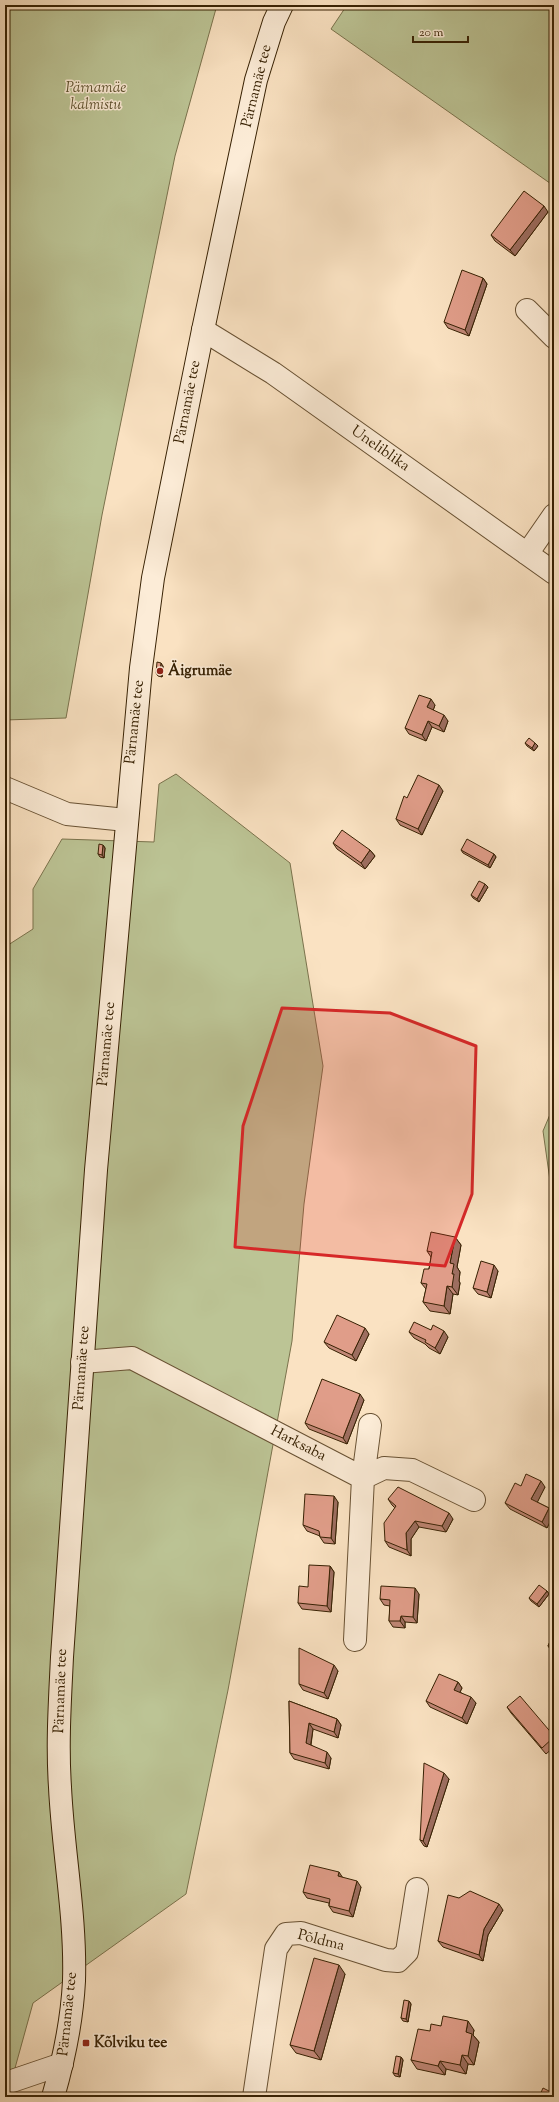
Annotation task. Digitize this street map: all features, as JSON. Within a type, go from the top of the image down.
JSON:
[{"type":"main road","name":"Pärnamäe tee","points":[[53,2097],[62,2064],[74,1981],[72,1918],[60,1787],[59,1719],[96,1170],[126,820],[141,668],[153,578],[203,330],[256,80],[274,22],[282,5]]},
{"type":"main road","points":[[528,310],[554,337]]},
{"type":"main road","name":"Uneliblika","points":[[203,330],[272,373],[554,573]]},
{"type":"main road","points":[[527,554],[554,515]]},
{"type":"main road","points":[[5,788],[67,814],[126,820]]},
{"type":"main road","name":"Harksaba","points":[[82,1362],[132,1358],[363,1478]]},
{"type":"main road","points":[[355,1640],[363,1478],[370,1425]]},
{"type":"main road","points":[[363,1478],[384,1468],[412,1470],[474,1500]]},
{"type":"main road","name":"Põldma","points":[[254,2097],[276,1949],[286,1934],[300,1933],[386,1960],[398,1961],[406,1952],[417,1889]]},
{"type":"main road","points":[[14,2083],[62,2064]]},
{"type":"highlighted area","points":[[282,1008],[390,1013],[476,1046],[472,1194],[445,1266],[235,1247],[243,1126]]},
{"type":"green space","name":"Pärnamäe kalmistu","points":[[5,5],[217,5],[175,156],[102,515],[66,718],[5,720]]},
{"type":"green space","points":[[347,5],[554,5],[554,186],[331,29]]},
{"type":"green space","points":[[176,774],[290,863],[323,1066],[304,1204],[292,1341],[228,1690],[186,1894],[33,2003],[7,2097],[5,2097],[5,947],[33,929],[33,889],[62,839],[154,842],[159,784]]},
{"type":"green space","points":[[554,1105],[554,1209],[543,1131]]},
{"type":"building","points":[[524,191],[544,206],[510,250],[491,235]]},
{"type":"building","points":[[462,270],[483,278],[465,330],[444,322]]},
{"type":"building","points":[[157,662],[161,663],[160,673],[156,673]]},
{"type":"building","points":[[419,695],[431,699],[427,707],[444,715],[439,726],[428,721],[422,735],[405,728]]},
{"type":"building","points":[[529,738],[535,743],[532,748],[525,743]]},
{"type":"building","points":[[418,775],[439,785],[418,829],[396,819],[404,796],[407,798]]},
{"type":"building","points":[[342,830],[370,850],[361,863],[333,843]]},
{"type":"building","points":[[467,839],[494,854],[488,865],[461,850]]},
{"type":"building","points":[[99,844],[103,845],[102,855],[98,854]]},
{"type":"building","points":[[479,881],[485,884],[477,899],[471,895]]},
{"type":"building","points":[[431,1232],[455,1237],[450,1263],[454,1264],[452,1287],[447,1286],[444,1306],[423,1302],[427,1284],[421,1283],[424,1269],[429,1269],[432,1252],[427,1251]]},
{"type":"building","points":[[481,1261],[494,1265],[487,1292],[473,1288]]},
{"type":"building","points":[[337,1315],[365,1328],[352,1355],[324,1342]]},
{"type":"building","points":[[414,1322],[431,1330],[433,1325],[444,1331],[435,1348],[425,1342],[426,1340],[409,1332]]},
{"type":"building","points":[[322,1379],[360,1394],[343,1438],[305,1423]]},
{"type":"building","points":[[526,1474],[541,1481],[531,1499],[549,1508],[542,1522],[505,1503],[515,1483],[521,1486]]},
{"type":"building","points":[[398,1487],[449,1513],[442,1526],[415,1521],[406,1533],[407,1550],[385,1541],[384,1523],[396,1506],[388,1499]]},
{"type":"building","points":[[305,1494],[334,1496],[331,1538],[320,1537],[319,1531],[303,1525]]},
{"type":"building","points":[[309,1565],[330,1566],[327,1606],[298,1603],[299,1586],[308,1587]]},
{"type":"building","points":[[539,1585],[547,1591],[537,1604],[529,1598]]},
{"type":"building","points":[[381,1586],[415,1588],[413,1617],[401,1616],[400,1621],[389,1621],[390,1600],[380,1599]]},
{"type":"building","points":[[554,1633],[554,1649],[548,1646]]},
{"type":"building","points":[[299,1648],[334,1665],[324,1693],[299,1684]]},
{"type":"building","points":[[439,1674],[458,1682],[454,1690],[471,1697],[462,1718],[426,1701]]},
{"type":"building","points":[[520,1696],[554,1736],[542,1748],[507,1707]]},
{"type":"building","points":[[289,1701],[337,1719],[334,1732],[309,1723],[306,1743],[327,1752],[325,1763],[290,1753]]},
{"type":"building","points":[[424,1763],[444,1773],[423,1841],[420,1840]]},
{"type":"building","points":[[310,1865],[339,1872],[338,1876],[357,1881],[349,1911],[329,1906],[330,1899],[303,1892]]},
{"type":"building","points":[[470,1891],[499,1904],[484,1929],[479,1955],[438,1941],[448,1895],[459,1898]]},
{"type":"building","points":[[314,1958],[339,1965],[314,2051],[290,2045]]},
{"type":"building","points":[[404,2000],[409,2001],[406,2019],[401,2018]]},
{"type":"building","points":[[443,2016],[468,2021],[466,2032],[472,2034],[468,2056],[462,2055],[460,2065],[440,2061],[438,2066],[411,2060],[418,2029],[430,2031],[431,2024],[441,2026]]},
{"type":"building","points":[[396,2056],[401,2057],[398,2074],[393,2073]]},
{"type":"building","points":[[543,2088],[551,2092],[549,2097],[539,2097]]},
{"type":"place","name":"Äigrumäe","points":[[160,671]]},
{"type":"place","name":"Kõlviku tee","points":[[86,2043]]}]
